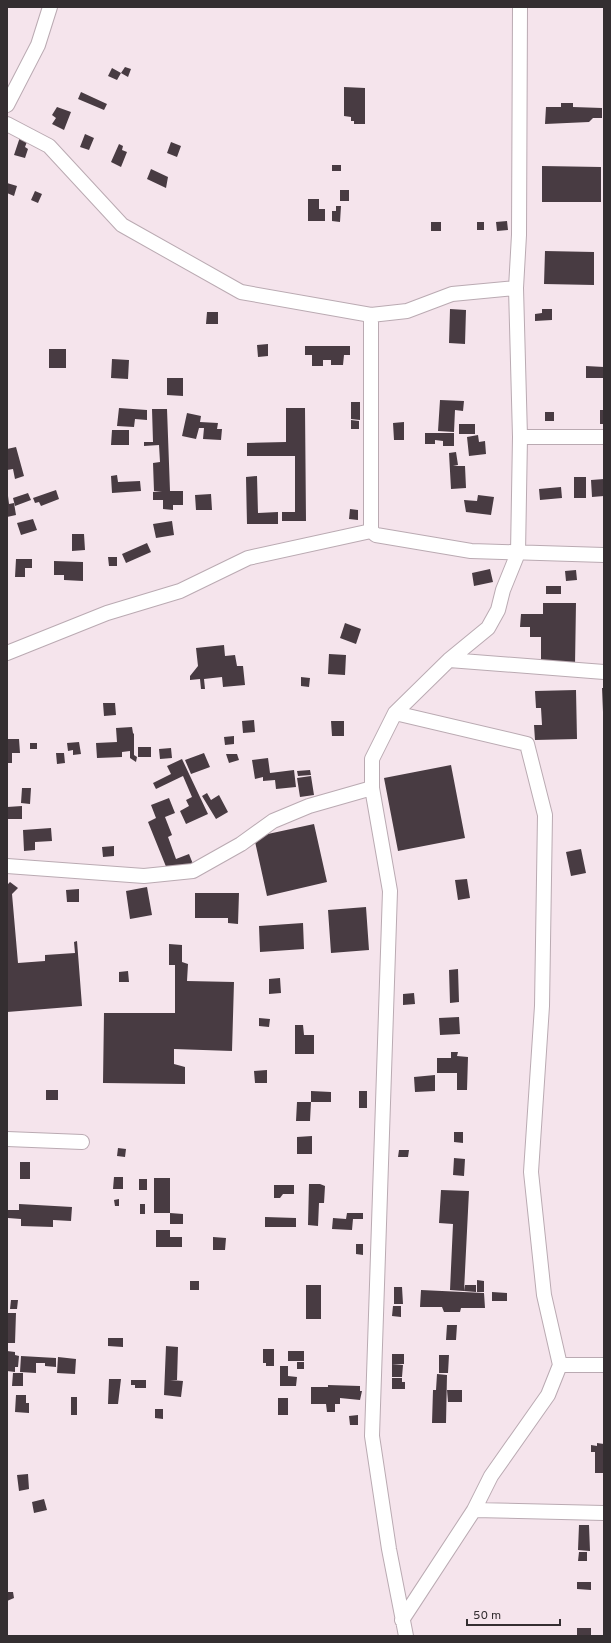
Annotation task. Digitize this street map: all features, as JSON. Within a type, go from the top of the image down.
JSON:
[{"type":"street","points":[[7,105],[38,45],[50,7]]},
{"type":"street","points":[[406,1636],[389,1549],[372,1436],[390,891],[372,788],[374,754],[395,713],[449,660],[488,628],[498,610],[503,590],[518,553],[520,437],[516,288],[519,235],[520,7]]},
{"type":"street","points":[[7,124],[49,146],[122,225],[241,292],[371,316],[408,311],[452,294],[516,288]]},
{"type":"street","points":[[371,316],[371,531]]},
{"type":"street","points":[[520,437],[604,437]]},
{"type":"street","points":[[371,531],[376,535],[463,550],[604,555]]},
{"type":"street","points":[[7,653],[107,613],[180,590],[248,558],[371,531]]},
{"type":"street","points":[[449,660],[604,672]]},
{"type":"street","points":[[395,713],[527,744],[545,815],[542,1006],[531,1172],[544,1295],[560,1365],[548,1394],[491,1476],[474,1510],[402,1620]]},
{"type":"street","points":[[7,866],[144,876],[192,871],[241,844],[272,821],[309,806],[372,788]]},
{"type":"street","points":[[7,1139],[82,1142]]},
{"type":"street","points":[[560,1365],[604,1365]]},
{"type":"street","points":[[474,1510],[604,1513]]},
{"type":"building","points":[[125,67],[131,69],[128,77],[121,73]]},
{"type":"building","points":[[112,68],[121,73],[117,80],[108,76]]},
{"type":"building","points":[[344,87],[365,88],[365,124],[354,124],[354,121],[351,121],[351,117],[344,116]]},
{"type":"building","points":[[81,92],[107,104],[104,110],[78,99]]},
{"type":"building","points":[[561,103],[573,103],[573,107],[602,108],[602,118],[593,118],[589,122],[545,124],[546,107],[561,107]]},
{"type":"building","points":[[57,107],[71,112],[64,130],[52,124],[56,118],[52,115]]},
{"type":"building","points":[[85,134],[94,138],[89,150],[80,147]]},
{"type":"building","points":[[20,137],[28,139],[25,147],[28,149],[25,158],[14,155]]},
{"type":"building","points":[[171,142],[181,146],[177,157],[167,153]]},
{"type":"building","points":[[119,144],[123,146],[122,150],[127,152],[121,167],[111,162]]},
{"type":"building","points":[[332,165],[341,165],[341,171],[332,171]]},
{"type":"building","points":[[542,166],[601,167],[601,202],[542,202]]},
{"type":"building","points":[[151,169],[168,177],[166,188],[147,179]]},
{"type":"building","points":[[7,183],[17,186],[14,196],[7,193]]},
{"type":"building","points":[[340,190],[349,190],[349,201],[340,201]]},
{"type":"building","points":[[35,191],[42,194],[38,203],[31,200]]},
{"type":"building","points":[[308,199],[319,199],[319,209],[325,209],[325,221],[308,221]]},
{"type":"building","points":[[336,206],[341,206],[340,222],[332,221],[332,211],[336,211]]},
{"type":"building","points":[[507,221],[508,230],[497,231],[496,222]]},
{"type":"building","points":[[431,222],[441,222],[441,231],[431,231]]},
{"type":"building","points":[[477,222],[484,222],[484,230],[477,230]]},
{"type":"building","points":[[545,251],[594,252],[594,285],[544,284]]},
{"type":"building","points":[[450,309],[466,310],[465,344],[449,343]]},
{"type":"building","points":[[542,309],[552,309],[552,320],[535,321],[535,314],[542,313]]},
{"type":"building","points":[[207,312],[218,312],[218,324],[206,324]]},
{"type":"building","points":[[268,344],[268,356],[258,357],[257,345]]},
{"type":"building","points":[[305,346],[350,346],[350,355],[344,355],[343,365],[331,365],[331,360],[323,360],[323,366],[312,366],[312,355],[305,355]]},
{"type":"building","points":[[49,349],[66,349],[66,368],[49,368]]},
{"type":"building","points":[[112,359],[129,360],[128,379],[111,378]]},
{"type":"building","points":[[586,366],[604,367],[604,378],[586,378]]},
{"type":"building","points":[[167,378],[183,378],[183,396],[167,395]]},
{"type":"building","points":[[440,400],[464,401],[463,411],[455,410],[454,432],[438,431]]},
{"type":"building","points":[[351,402],[360,402],[360,420],[351,419]]},
{"type":"building","points":[[119,408],[147,410],[147,420],[135,419],[134,427],[117,426]]},
{"type":"building","points":[[286,408],[305,408],[306,521],[282,521],[282,512],[295,512],[295,456],[247,456],[247,443],[286,442]]},
{"type":"building","points":[[152,409],[167,409],[170,491],[183,491],[183,505],[173,505],[173,510],[163,509],[163,500],[153,500],[153,492],[162,491],[154,491],[153,463],[160,462],[159,445],[144,446],[144,442],[153,442]]},
{"type":"building","points":[[600,410],[604,410],[604,424],[600,424]]},
{"type":"building","points":[[545,412],[554,412],[554,421],[545,421]]},
{"type":"building","points":[[187,413],[201,416],[200,422],[218,423],[217,429],[222,429],[221,440],[203,439],[204,428],[199,428],[196,439],[182,436]]},
{"type":"building","points":[[351,420],[359,421],[359,429],[351,429]]},
{"type":"building","points":[[404,422],[404,440],[394,440],[393,423]]},
{"type":"building","points":[[459,424],[475,424],[475,434],[459,434]]},
{"type":"building","points":[[112,430],[129,430],[129,445],[111,445]]},
{"type":"building","points":[[425,433],[454,433],[454,446],[443,446],[443,441],[435,440],[435,444],[425,444]]},
{"type":"building","points":[[478,435],[479,442],[485,441],[486,454],[469,456],[467,437]]},
{"type":"building","points":[[16,447],[24,476],[15,479],[13,469],[7,470],[7,449]]},
{"type":"building","points":[[456,452],[458,465],[453,466],[465,466],[466,488],[451,489],[449,453]]},
{"type":"building","points":[[117,475],[118,482],[140,481],[141,491],[112,493],[111,476]]},
{"type":"building","points":[[257,476],[258,513],[278,512],[278,524],[247,524],[246,477]]},
{"type":"building","points":[[574,477],[586,477],[586,498],[574,498]]},
{"type":"building","points":[[604,479],[604,496],[592,497],[591,480]]},
{"type":"building","points":[[561,487],[562,498],[540,500],[539,489]]},
{"type":"building","points":[[56,490],[59,499],[41,506],[39,502],[35,503],[33,498]]},
{"type":"building","points":[[28,493],[31,500],[15,506],[13,498]]},
{"type":"building","points":[[211,494],[212,510],[196,510],[195,495]]},
{"type":"building","points":[[478,495],[494,497],[491,515],[466,512],[464,500],[477,501]]},
{"type":"building","points":[[8,496],[9,504],[14,503],[16,515],[7,517]]},
{"type":"building","points":[[350,509],[358,510],[358,520],[349,519]]},
{"type":"building","points":[[33,519],[37,530],[21,535],[17,523]]},
{"type":"building","points":[[172,521],[174,535],[156,538],[153,524]]},
{"type":"building","points":[[72,534],[84,534],[85,550],[72,551]]},
{"type":"building","points":[[147,543],[151,552],[126,563],[122,554]]},
{"type":"building","points":[[108,557],[117,557],[117,566],[109,566]]},
{"type":"building","points":[[16,559],[32,559],[32,568],[25,568],[25,577],[15,577]]},
{"type":"building","points":[[54,561],[83,562],[83,581],[64,580],[64,575],[54,575]]},
{"type":"building","points":[[490,569],[493,582],[474,586],[472,573]]},
{"type":"building","points":[[576,570],[577,580],[566,581],[565,571]]},
{"type":"building","points":[[546,586],[561,586],[561,594],[546,594]]},
{"type":"building","points":[[543,603],[576,603],[575,665],[541,664],[541,637],[530,637],[530,627],[520,627],[521,614],[543,614]]},
{"type":"building","points":[[345,623],[361,629],[356,644],[340,638]]},
{"type":"building","points":[[224,645],[225,656],[235,655],[237,666],[243,666],[245,685],[223,687],[222,677],[204,679],[205,689],[201,689],[200,679],[190,680],[190,676],[198,666],[196,648]]},
{"type":"building","points":[[329,654],[346,655],[345,675],[328,674]]},
{"type":"building","points":[[301,677],[310,678],[309,687],[301,686]]},
{"type":"building","points":[[602,688],[604,688],[604,712],[603,712]]},
{"type":"building","points":[[576,690],[577,739],[535,740],[534,725],[542,725],[541,708],[536,708],[535,691]]},
{"type":"building","points":[[103,703],[115,703],[116,715],[104,716]]},
{"type":"building","points":[[254,720],[255,732],[243,733],[242,721]]},
{"type":"building","points":[[331,721],[344,721],[344,736],[332,736]]},
{"type":"building","points":[[132,727],[134,734],[134,755],[137,757],[136,762],[130,758],[130,751],[122,752],[122,757],[97,758],[96,743],[117,742],[116,728]]},
{"type":"building","points":[[234,736],[234,744],[225,745],[224,737]]},
{"type":"building","points":[[7,739],[19,739],[20,753],[12,753],[12,763],[7,763]]},
{"type":"building","points":[[79,742],[81,754],[73,755],[73,750],[68,751],[67,743]]},
{"type":"building","points":[[30,743],[37,743],[37,749],[30,749]]},
{"type":"building","points":[[138,747],[151,747],[151,757],[138,757]]},
{"type":"building","points":[[171,748],[172,758],[160,759],[159,749]]},
{"type":"building","points":[[56,753],[64,753],[65,763],[57,764]]},
{"type":"building","points":[[204,753],[210,767],[191,774],[185,760]]},
{"type":"building","points":[[226,754],[237,754],[239,760],[229,763]]},
{"type":"building","points":[[268,758],[270,773],[294,770],[296,787],[276,789],[275,780],[263,781],[263,777],[255,779],[252,760]]},
{"type":"building","points":[[182,759],[208,814],[186,824],[180,811],[189,806],[186,800],[192,797],[183,776],[156,789],[153,783],[171,774],[167,766]]},
{"type":"building","points":[[451,765],[465,838],[398,851],[384,778]]},
{"type":"building","points":[[310,770],[311,775],[298,776],[297,771]]},
{"type":"building","points":[[311,776],[314,795],[300,797],[297,778]]},
{"type":"building","points":[[22,788],[31,788],[30,804],[21,803]]},
{"type":"building","points":[[207,793],[211,800],[219,795],[228,812],[216,819],[202,796]]},
{"type":"building","points":[[169,798],[175,813],[165,817],[172,835],[168,837],[176,859],[189,854],[193,864],[169,874],[148,822],[156,818],[151,805]]},
{"type":"building","points":[[22,806],[22,819],[7,819],[7,807]]},
{"type":"building","points":[[314,824],[327,882],[267,896],[254,837]]},
{"type":"building","points":[[51,828],[52,841],[35,842],[35,850],[24,851],[23,830]]},
{"type":"building","points":[[114,846],[114,856],[103,857],[102,847]]},
{"type":"building","points":[[581,849],[586,873],[571,876],[566,852]]},
{"type":"building","points":[[467,879],[470,898],[458,900],[455,880]]},
{"type":"building","points":[[10,882],[18,888],[12,894],[18,963],[45,961],[45,955],[75,953],[74,942],[77,941],[82,1006],[7,1012],[7,885]]},
{"type":"building","points":[[147,887],[152,915],[130,919],[126,891]]},
{"type":"building","points":[[79,889],[79,902],[67,902],[66,890]]},
{"type":"building","points":[[195,893],[239,893],[238,924],[228,923],[228,918],[195,918]]},
{"type":"building","points":[[366,907],[369,950],[331,953],[328,910]]},
{"type":"building","points":[[303,923],[304,949],[260,952],[259,926]]},
{"type":"building","points":[[169,944],[182,945],[182,962],[188,964],[187,981],[234,982],[232,1051],[174,1049],[174,1064],[185,1067],[185,1084],[103,1083],[104,1013],[175,1013],[175,965],[169,965]]},
{"type":"building","points":[[458,969],[459,1002],[450,1003],[449,970]]},
{"type":"building","points":[[128,971],[129,982],[119,982],[119,972]]},
{"type":"building","points":[[280,978],[281,993],[269,994],[269,979]]},
{"type":"building","points":[[414,993],[415,1004],[403,1005],[403,994]]},
{"type":"building","points":[[459,1017],[460,1034],[440,1035],[439,1018]]},
{"type":"building","points":[[259,1018],[270,1019],[269,1027],[259,1026]]},
{"type":"building","points":[[295,1025],[303,1025],[304,1035],[314,1035],[314,1054],[295,1054]]},
{"type":"building","points":[[451,1052],[458,1052],[457,1056],[468,1057],[467,1090],[457,1090],[457,1073],[437,1073],[437,1058],[451,1058]]},
{"type":"building","points":[[267,1070],[267,1083],[255,1083],[254,1071]]},
{"type":"building","points":[[435,1075],[435,1091],[415,1092],[414,1077]]},
{"type":"building","points":[[46,1090],[58,1090],[58,1100],[46,1100]]},
{"type":"building","points":[[311,1091],[331,1092],[331,1102],[311,1102]]},
{"type":"building","points":[[359,1091],[367,1091],[367,1108],[359,1108]]},
{"type":"building","points":[[297,1102],[311,1102],[310,1121],[296,1121]]},
{"type":"building","points":[[454,1132],[463,1132],[463,1143],[454,1142]]},
{"type":"building","points":[[312,1136],[312,1154],[297,1154],[297,1137]]},
{"type":"building","points":[[118,1148],[126,1149],[125,1157],[117,1156]]},
{"type":"building","points":[[399,1150],[409,1150],[408,1157],[398,1157]]},
{"type":"building","points":[[454,1158],[465,1159],[464,1176],[453,1175]]},
{"type":"building","points":[[20,1162],[30,1162],[30,1179],[20,1179]]},
{"type":"building","points":[[114,1177],[123,1177],[123,1189],[113,1189]]},
{"type":"building","points":[[154,1178],[170,1178],[170,1213],[154,1213]]},
{"type":"building","points":[[139,1179],[147,1179],[147,1190],[139,1190]]},
{"type":"building","points":[[309,1184],[320,1184],[325,1186],[324,1203],[319,1203],[318,1226],[308,1225]]},
{"type":"building","points":[[274,1185],[294,1185],[294,1194],[283,1194],[280,1198],[274,1198]]},
{"type":"building","points":[[441,1190],[469,1191],[464,1291],[450,1290],[453,1224],[439,1223]]},
{"type":"building","points":[[119,1199],[119,1206],[115,1206],[114,1200]]},
{"type":"building","points":[[19,1204],[72,1207],[71,1221],[53,1220],[53,1227],[21,1226],[21,1219],[8,1218],[8,1210],[19,1210]]},
{"type":"building","points":[[140,1204],[145,1204],[145,1214],[140,1214]]},
{"type":"building","points":[[170,1213],[183,1214],[183,1224],[170,1224]]},
{"type":"building","points":[[347,1213],[363,1213],[363,1219],[353,1219],[352,1230],[332,1229],[333,1218],[346,1219]]},
{"type":"building","points":[[265,1217],[296,1218],[296,1227],[265,1227]]},
{"type":"building","points":[[156,1230],[170,1230],[170,1237],[182,1237],[182,1247],[156,1247]]},
{"type":"building","points":[[213,1237],[226,1238],[225,1250],[213,1250]]},
{"type":"building","points":[[356,1244],[363,1244],[363,1255],[356,1254]]},
{"type":"building","points":[[477,1280],[484,1281],[484,1292],[477,1292]]},
{"type":"building","points":[[190,1281],[199,1281],[199,1290],[190,1290]]},
{"type":"building","points":[[306,1285],[321,1285],[321,1319],[306,1319]]},
{"type":"building","points":[[465,1285],[476,1285],[476,1292],[464,1291]]},
{"type":"building","points":[[394,1287],[402,1287],[403,1304],[394,1304]]},
{"type":"building","points":[[421,1290],[484,1293],[485,1308],[461,1308],[460,1312],[444,1312],[442,1307],[420,1307]]},
{"type":"building","points":[[492,1292],[507,1293],[507,1301],[492,1301]]},
{"type":"building","points":[[11,1300],[18,1300],[17,1309],[10,1309]]},
{"type":"building","points":[[393,1306],[401,1306],[401,1317],[392,1316]]},
{"type":"building","points":[[7,1313],[16,1313],[15,1343],[7,1343]]},
{"type":"building","points":[[447,1325],[457,1325],[456,1340],[446,1340]]},
{"type":"building","points":[[108,1338],[123,1338],[123,1347],[108,1346]]},
{"type":"building","points":[[166,1346],[178,1347],[177,1380],[170,1380],[183,1381],[181,1397],[164,1395]]},
{"type":"building","points":[[263,1349],[274,1349],[274,1366],[266,1366],[266,1363],[263,1363]]},
{"type":"building","points":[[7,1351],[15,1352],[15,1355],[19,1356],[18,1367],[15,1367],[15,1372],[7,1371]]},
{"type":"building","points":[[288,1351],[304,1351],[304,1361],[288,1361]]},
{"type":"building","points":[[392,1354],[404,1354],[404,1364],[392,1364]]},
{"type":"building","points":[[439,1355],[449,1355],[448,1373],[439,1373]]},
{"type":"building","points":[[21,1356],[56,1358],[56,1367],[45,1366],[45,1363],[36,1363],[36,1373],[20,1372]]},
{"type":"building","points":[[58,1357],[76,1359],[75,1374],[57,1373]]},
{"type":"building","points":[[297,1362],[304,1362],[304,1369],[297,1369]]},
{"type":"building","points":[[392,1364],[403,1365],[402,1377],[392,1377]]},
{"type":"building","points":[[280,1366],[288,1366],[288,1376],[297,1377],[296,1386],[280,1386]]},
{"type":"building","points":[[13,1373],[23,1373],[23,1386],[12,1386]]},
{"type":"building","points":[[437,1374],[447,1375],[446,1423],[432,1423],[433,1390],[436,1390]]},
{"type":"building","points":[[392,1378],[402,1378],[402,1382],[405,1382],[405,1389],[392,1389]]},
{"type":"building","points":[[109,1379],[121,1379],[118,1404],[108,1404]]},
{"type":"building","points":[[131,1380],[146,1380],[146,1388],[135,1388],[135,1385],[131,1385]]},
{"type":"building","points":[[328,1385],[360,1386],[360,1391],[362,1391],[360,1400],[340,1398],[340,1404],[335,1404],[335,1412],[327,1412],[326,1404],[311,1404],[311,1387],[328,1387]]},
{"type":"building","points":[[447,1390],[462,1390],[462,1402],[448,1402]]},
{"type":"building","points":[[16,1395],[26,1395],[26,1403],[29,1403],[29,1413],[15,1412]]},
{"type":"building","points":[[71,1397],[77,1397],[77,1415],[71,1415]]},
{"type":"building","points":[[278,1398],[288,1398],[288,1415],[278,1415]]},
{"type":"building","points":[[155,1409],[163,1409],[163,1419],[155,1418]]},
{"type":"building","points":[[358,1415],[358,1425],[350,1425],[349,1416]]},
{"type":"building","points":[[597,1443],[604,1444],[604,1473],[595,1473],[595,1452],[591,1452],[591,1445],[597,1446]]},
{"type":"building","points":[[28,1474],[29,1489],[19,1491],[17,1475]]},
{"type":"building","points":[[44,1499],[47,1510],[34,1513],[32,1502]]},
{"type":"building","points":[[579,1525],[589,1525],[590,1551],[578,1550]]},
{"type":"building","points":[[579,1552],[587,1552],[587,1561],[578,1561]]},
{"type":"building","points":[[577,1582],[591,1582],[591,1590],[577,1589]]},
{"type":"building","points":[[7,1592],[13,1592],[14,1598],[7,1601]]},
{"type":"building","points":[[577,1628],[591,1628],[591,1636],[577,1636]]}]
